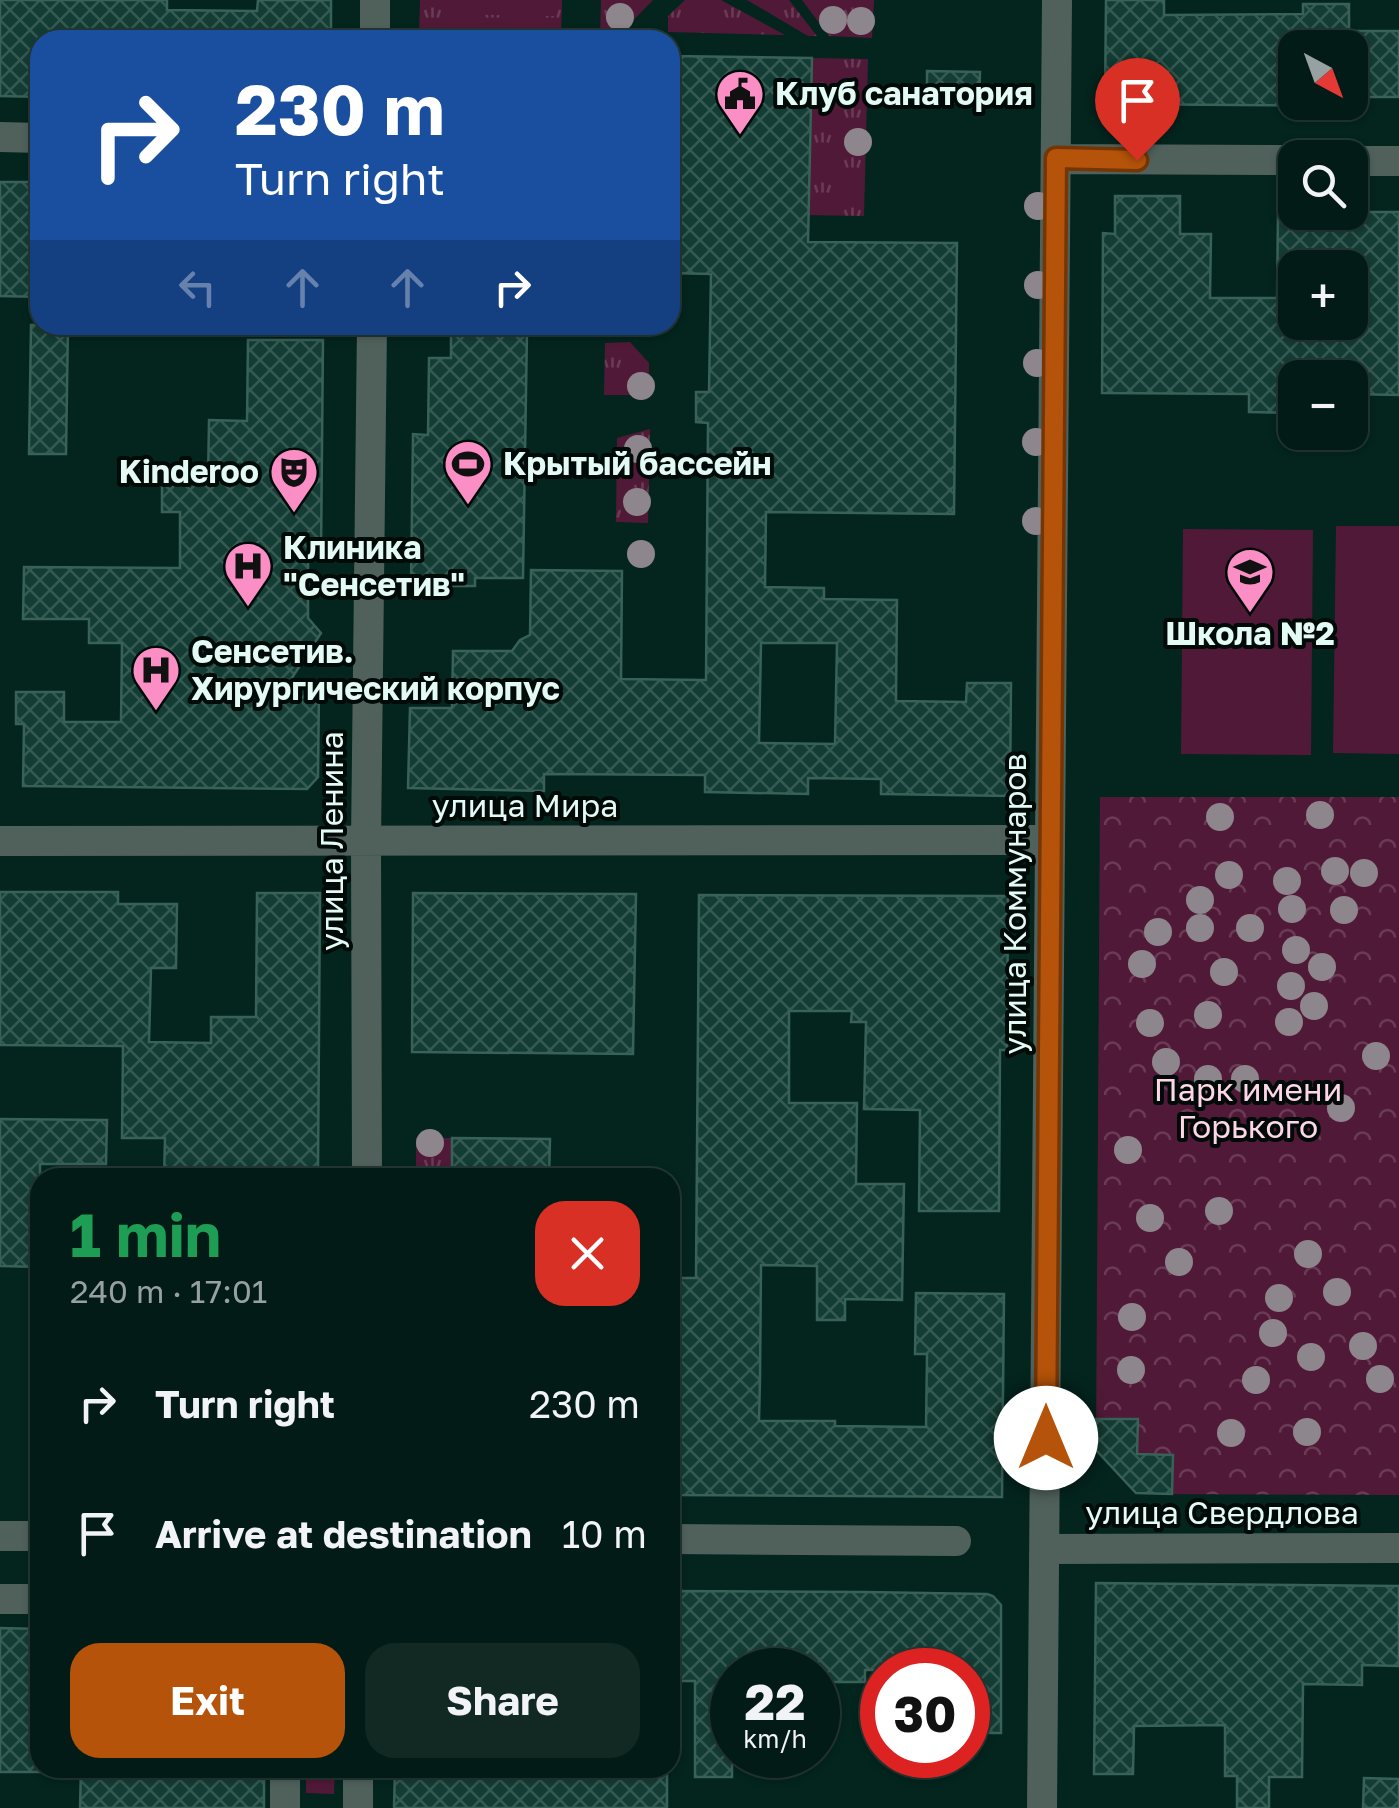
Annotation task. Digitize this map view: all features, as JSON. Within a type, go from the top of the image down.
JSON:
[{"type":"street","points":[[375,0],[375,30]]},
{"type":"street","name":"улица Коммунаров","points":[[1042,1808],[1057,0]]},
{"type":"street","points":[[0,137],[30,138]]},
{"type":"street","points":[[1056,158],[1278,160]]},
{"type":"street","points":[[1368,161],[1399,161]]},
{"type":"street","name":"улица Ленина","points":[[367,1168],[372,335]]},
{"type":"street","name":"улица Мира","points":[[0,841],[1050,840]]},
{"type":"street","points":[[0,1536],[30,1536]]},
{"type":"street","points":[[680,1540],[956,1541]]},
{"type":"street","name":"улица Свердлова","points":[[1044,1549],[1399,1548]]},
{"type":"street","points":[[0,1599],[30,1599]]},
{"type":"street","points":[[284,1808],[285,1778]]},
{"type":"street","points":[[358,1778],[358,1808]]},
{"type":"green space","points":[[420,0],[562,0],[561,30],[419,30]]},
{"type":"green space","points":[[444,0],[556,0],[555,16],[444,14]]},
{"type":"green space","points":[[601,0],[653,0],[624,30],[600,30]]},
{"type":"green space","points":[[685,0],[721,0],[785,35],[680,32],[668,30],[668,16]]},
{"type":"green space","points":[[747,0],[789,0],[817,36],[808,36]]},
{"type":"green space","points":[[802,0],[874,0],[872,38],[829,36]]},
{"type":"green space","points":[[812,58],[868,59],[864,216],[808,215]]},
{"type":"green space","points":[[630,342],[649,363],[649,395],[604,395],[605,343]]},
{"type":"green space","points":[[650,429],[648,523],[616,522],[617,438]]},
{"type":"green space","points":[[1336,526],[1399,526],[1399,754],[1333,753]]},
{"type":"green space","points":[[1183,529],[1313,530],[1311,755],[1181,754]]},
{"type":"green space","name":"Парк имени Горького","points":[[1100,797],[1399,797],[1399,1495],[1138,1494],[1096,1450]]},
{"type":"green space","points":[[416,1138],[452,1138],[452,1168],[416,1168]]},
{"type":"green space","points":[[306,1778],[335,1778],[334,1794],[306,1793]]},
{"type":"building","points":[[0,0],[167,0],[167,10],[257,11],[258,0],[331,0],[331,30],[30,30],[30,97],[0,96]]},
{"type":"building","points":[[1106,0],[1164,0],[1164,15],[1303,14],[1303,4],[1349,4],[1349,30],[1278,30],[1278,105],[1105,104]]},
{"type":"building","points":[[1368,31],[1399,31],[1399,97],[1368,97]]},
{"type":"building","points":[[680,56],[812,58],[808,242],[957,243],[954,514],[766,512],[765,587],[824,588],[824,599],[897,600],[896,701],[966,702],[967,683],[1011,683],[1010,796],[881,794],[881,779],[808,778],[808,794],[705,792],[705,775],[544,774],[544,791],[408,788],[410,708],[452,708],[453,651],[512,651],[530,635],[531,570],[622,571],[621,679],[706,680],[708,423],[696,422],[696,392],[709,392],[711,274],[680,273]],"holes":[[[761,643],[837,643],[835,744],[759,743]]]},
{"type":"building","points":[[927,71],[980,72],[979,103],[927,102]]},
{"type":"building","points":[[0,182],[30,182],[30,297],[0,296]]},
{"type":"building","points":[[1115,196],[1180,196],[1180,234],[1211,234],[1210,298],[1277,298],[1278,212],[1278,230],[1368,230],[1368,212],[1399,212],[1399,395],[1368,394],[1368,360],[1278,360],[1278,413],[1249,412],[1249,394],[1102,393],[1103,233],[1115,234]]},
{"type":"building","points":[[31,335],[68,335],[66,454],[29,454]]},
{"type":"building","name":"Крытый бассейн","points":[[451,335],[527,335],[523,578],[475,578],[475,586],[411,586],[413,434],[428,435],[429,358],[451,358]]},
{"type":"building","points":[[248,340],[323,340],[321,553],[308,553],[308,618],[321,633],[286,687],[319,687],[318,777],[307,789],[23,786],[24,724],[16,724],[16,692],[64,692],[64,722],[121,722],[122,643],[89,643],[89,619],[23,619],[24,567],[180,568],[180,512],[162,512],[162,481],[208,482],[209,420],[247,421]]},
{"type":"building","points":[[0,892],[118,892],[118,904],[177,904],[176,968],[151,968],[149,1042],[211,1043],[211,1017],[256,1017],[257,893],[320,893],[318,1168],[164,1168],[165,1138],[122,1138],[123,1046],[0,1045]]},
{"type":"building","points":[[413,893],[636,894],[633,1054],[412,1052]]},
{"type":"building","points":[[699,895],[1008,896],[1007,1050],[1000,1050],[999,1211],[919,1211],[920,1110],[864,1109],[866,1022],[851,1022],[852,1011],[789,1011],[789,1103],[857,1103],[856,1184],[904,1184],[902,1300],[845,1299],[845,1320],[817,1320],[817,1266],[761,1265],[759,1421],[926,1427],[927,1354],[915,1354],[916,1293],[1004,1294],[1002,1497],[680,1495],[680,1278],[696,1278]]},
{"type":"building","points":[[0,1119],[107,1120],[106,1164],[40,1164],[40,1168],[30,1168],[30,1267],[0,1266]]},
{"type":"building","points":[[452,1138],[550,1139],[549,1168],[452,1168]]},
{"type":"building","points":[[1096,1419],[1138,1419],[1137,1454],[1173,1455],[1172,1494],[1136,1493],[1096,1450]]},
{"type":"building","points":[[1096,1583],[1399,1586],[1399,1666],[1362,1665],[1362,1685],[1303,1684],[1302,1777],[1269,1777],[1269,1808],[1237,1808],[1237,1776],[1225,1776],[1225,1725],[1134,1726],[1133,1774],[1094,1774]]},
{"type":"building","points":[[680,1591],[987,1594],[1001,1605],[1001,1733],[990,1733],[990,1648],[860,1648],[860,1682],[840,1682],[840,1648],[710,1648],[710,1777],[695,1777],[695,1681],[680,1681]]},
{"type":"building","points":[[0,1628],[30,1629],[30,1772],[0,1772]]},
{"type":"building","points":[[81,1778],[264,1778],[264,1808],[80,1808]]},
{"type":"building","points":[[395,1778],[667,1778],[667,1808],[394,1808]]},
{"type":"building","points":[[1364,1778],[1399,1779],[1399,1808],[1363,1808]]},
{"type":"place","name":"Клуб санатория","points":[[740,136]]},
{"type":"place","name":"Крытый бассейн","points":[[468,506]]},
{"type":"place","name":"Kinderoo","points":[[294,514]]},
{"type":"place","name":"Клиника \"Сенсетив\"","points":[[248,608]]},
{"type":"place","name":"Школа №2","points":[[1250,614]]},
{"type":"place","name":"Сенсетив. Хирургический корпус","points":[[156,712]]},
{"type":"route","points":[[1046,1438],[1056,158],[1137,160]]}]
